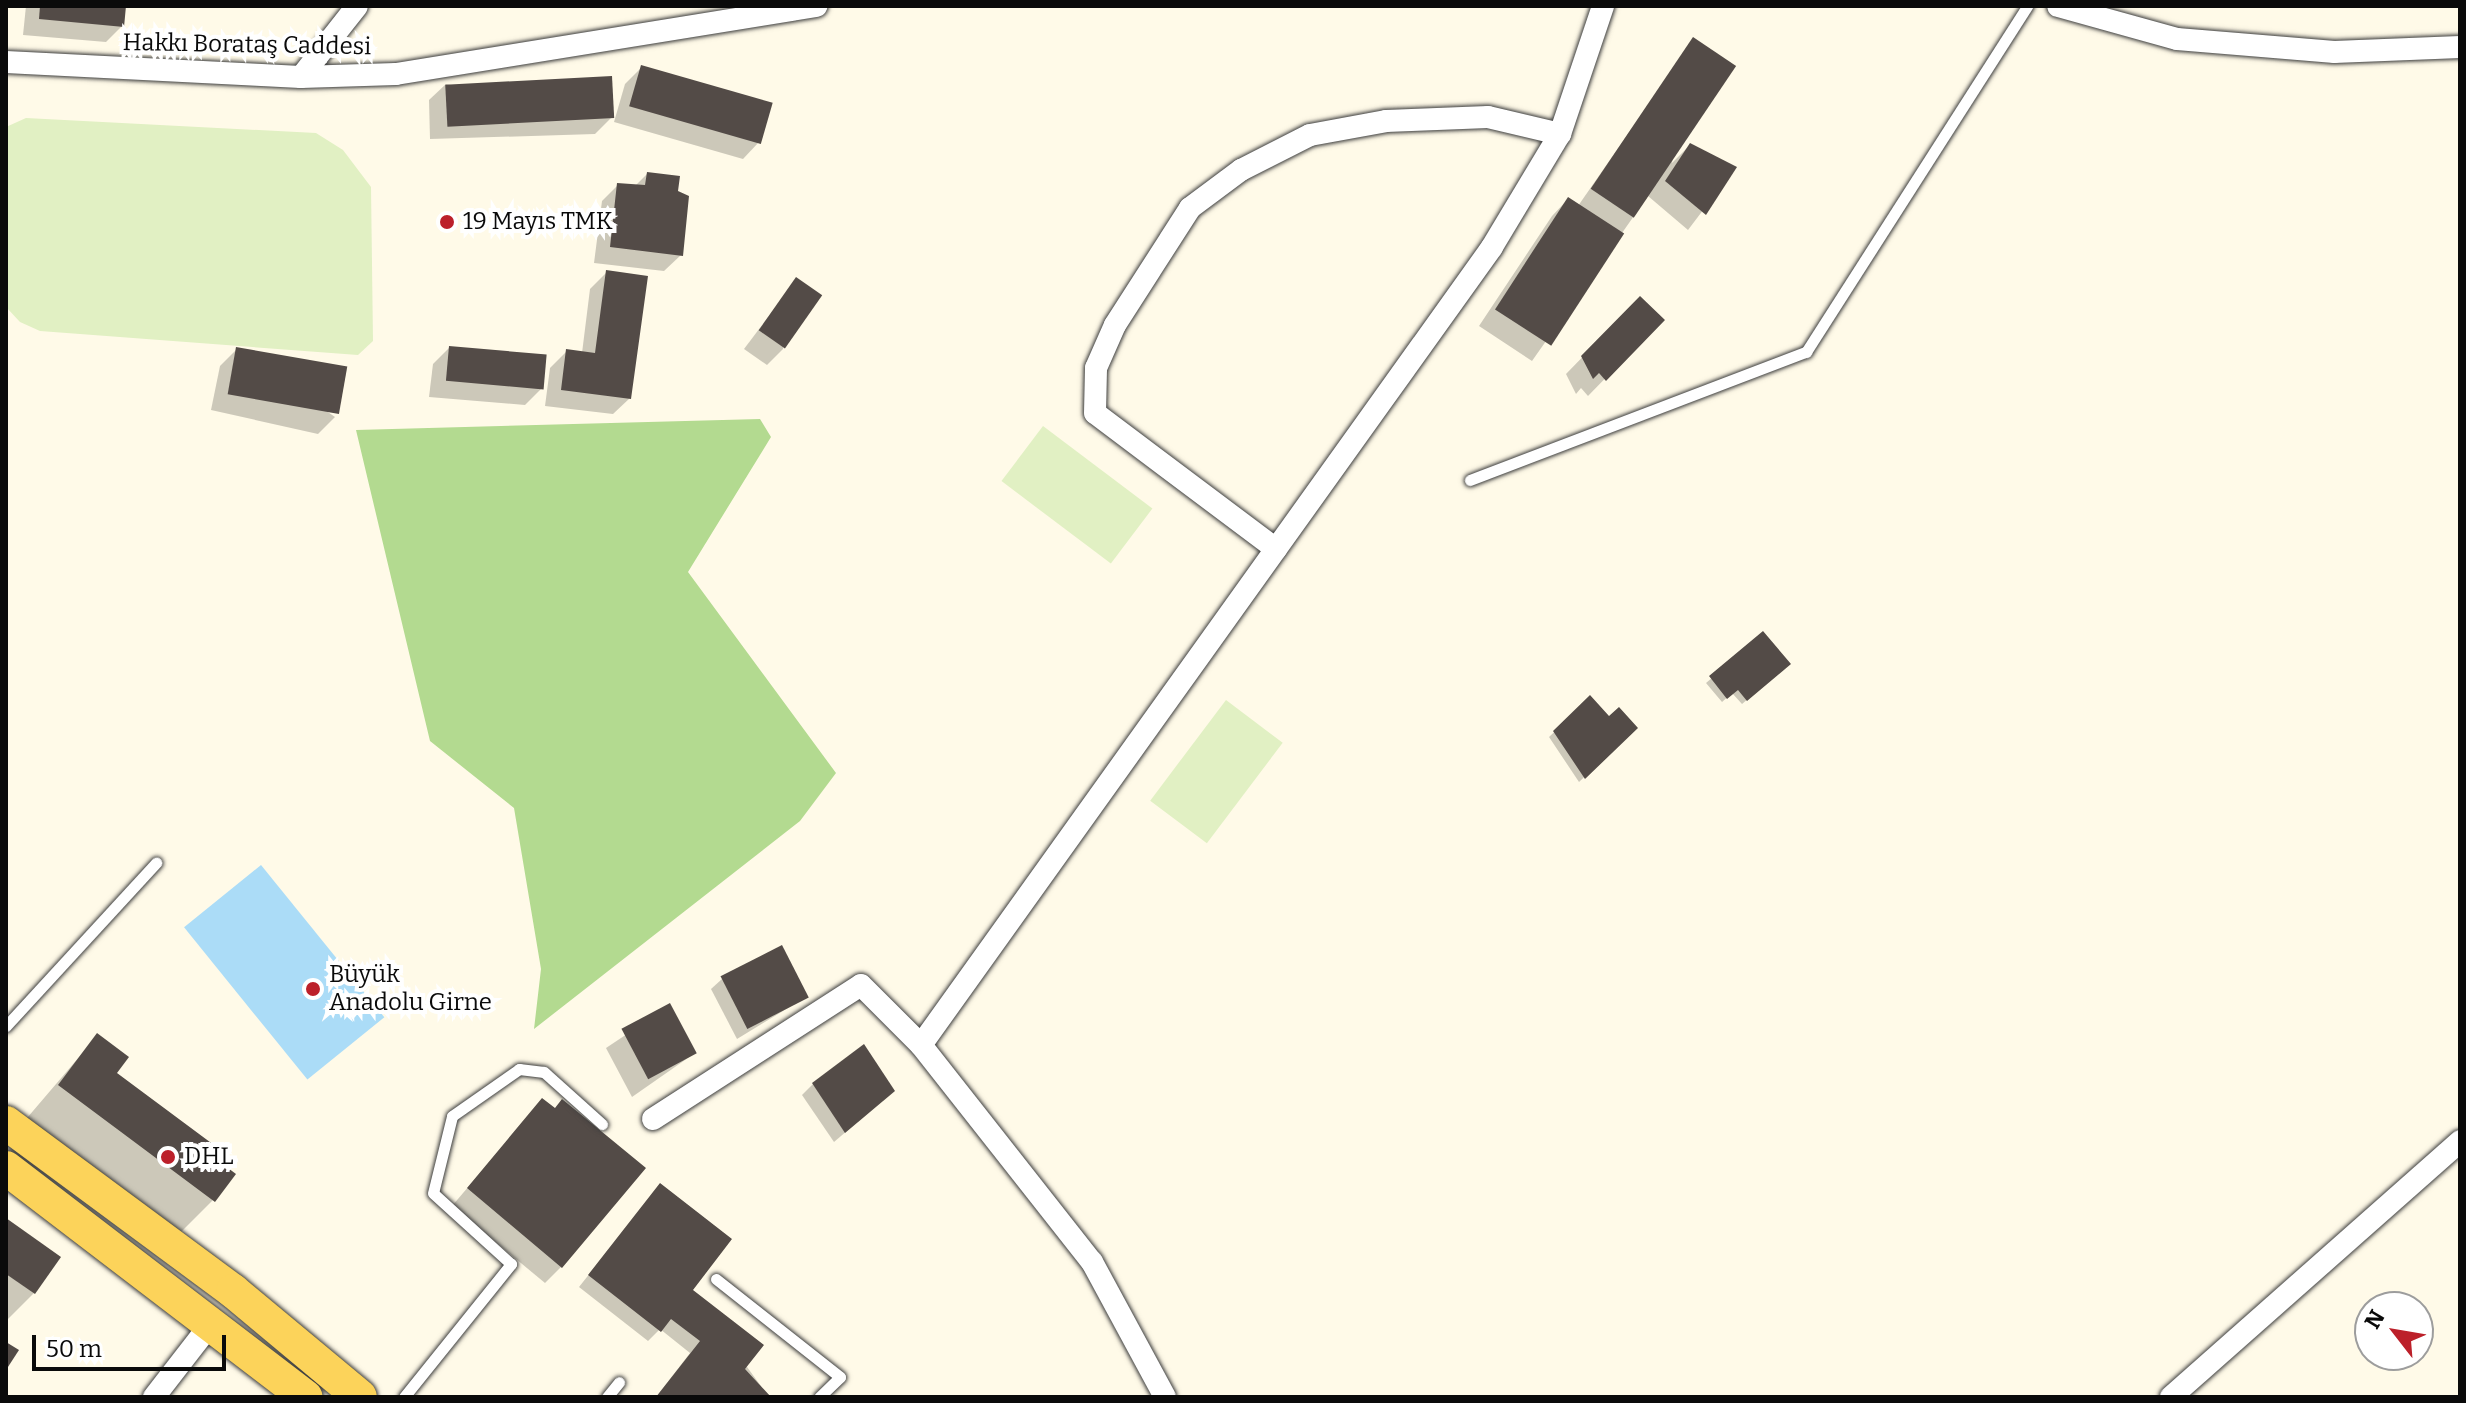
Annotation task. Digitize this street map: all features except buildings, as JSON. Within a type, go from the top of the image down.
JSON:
[{"type":"main road","points":[[6,1123],[233,1291],[360,1397]]},
{"type":"main road","points":[[6,1168],[213,1321],[305,1397]]},
{"type":"street","points":[[301,77],[357,6]]},
{"type":"street","name":"Hakkı Borataş Caddesi","points":[[6,62],[301,77],[396,74],[817,6]]},
{"type":"street","points":[[921,1045],[1492,247],[1560,134],[1603,6]]},
{"type":"street","points":[[2058,6],[2177,39],[2334,52],[2460,47]]},
{"type":"street","points":[[1276,549],[1095,413],[1096,368],[1115,325],[1190,208],[1241,170],[1310,135],[1386,121],[1488,117],[1560,134]]},
{"type":"street","points":[[653,1119],[861,985],[921,1045],[1092,1262],[1165,1397]]},
{"type":"street","points":[[2171,1397],[2460,1141]]},
{"type":"street","points":[[154,1397],[213,1321]]},
{"type":"lane","points":[[1470,480],[1806,352],[2027,6]]},
{"type":"lane","points":[[6,1026],[156,863]]},
{"type":"lane","points":[[404,1397],[511,1264],[433,1193],[452,1116],[519,1069],[544,1072],[602,1124]]},
{"type":"lane","points":[[716,1279],[840,1377],[819,1397]]},
{"type":"lane","points":[[607,1397],[619,1382]]},
{"type":"green space","points":[[26,118],[316,133],[343,150],[371,187],[373,341],[358,355],[40,331],[20,322],[6,307],[6,127]]},
{"type":"green space","points":[[760,419],[771,437],[688,572],[836,773],[800,821],[534,1029],[541,969],[514,808],[430,741],[356,430]]},
{"type":"green space","points":[[1043,426],[1152,508],[1111,564],[1001,481]]},
{"type":"green space","points":[[1226,700],[1283,743],[1207,843],[1150,801]]},
{"type":"water","points":[[261,865],[384,1017],[307,1080],[184,927]]},
{"type":"place","name":"19 Mayıs TMK","points":[[447,222]]},
{"type":"place","name":"Büyük Anadolu Girne","points":[[313,989]]},
{"type":"place","name":"DHL","points":[[168,1157]]}]
